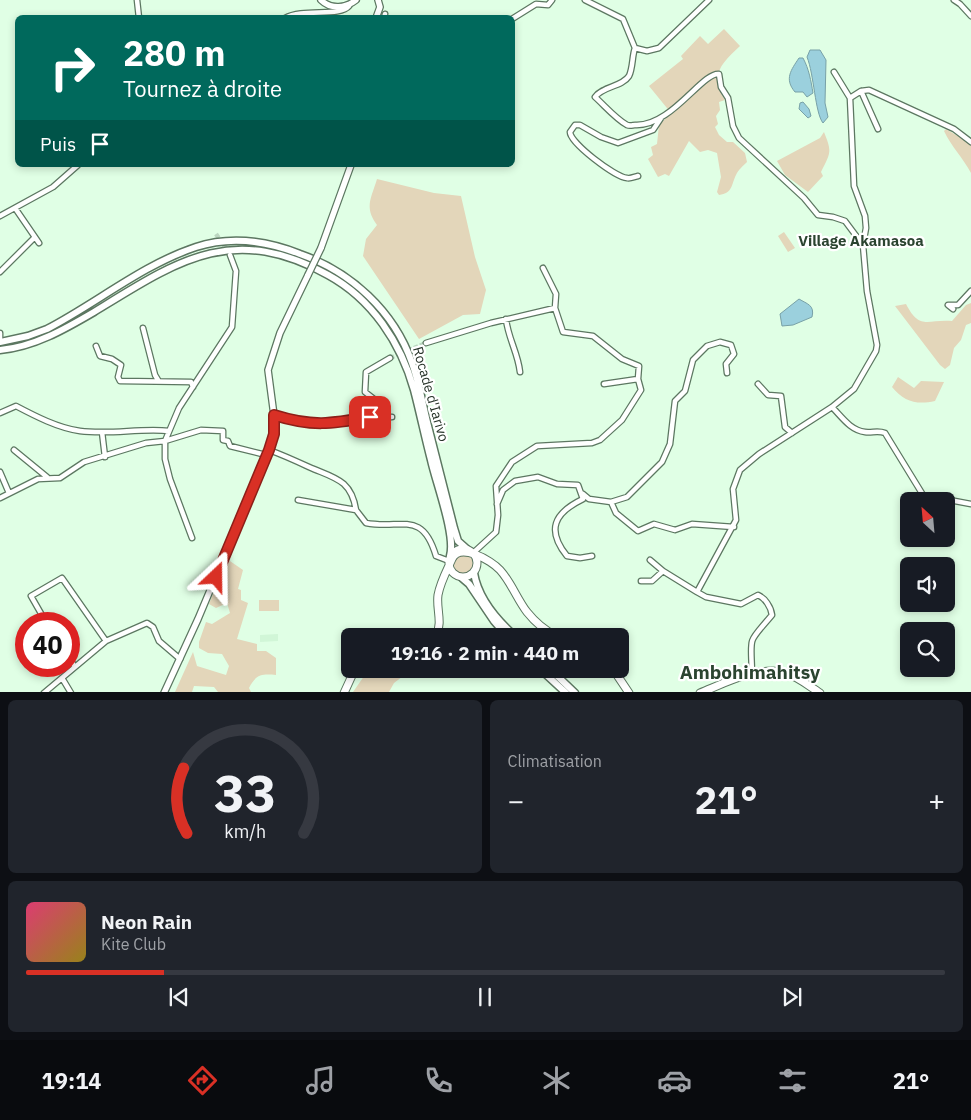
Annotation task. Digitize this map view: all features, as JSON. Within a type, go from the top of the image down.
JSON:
[{"type":"main road","name":"Rocade d'Iarivo","points":[[0,342],[28,336],[47,329],[159,263],[203,245],[225,241],[257,242],[307,256],[343,274],[357,286],[390,320],[402,339],[419,386],[458,541],[472,553]]},
{"type":"main road","name":"Rocade d'Iarivo","points":[[0,350],[19,347],[57,333],[155,275],[186,260],[209,252],[234,250],[269,252],[320,271],[347,288],[368,308],[394,340],[403,358],[418,403],[452,544],[449,561]]},
{"type":"main road","points":[[440,628],[438,600],[449,561],[458,552],[466,551],[494,565],[503,574],[526,611],[543,628]]},
{"type":"main road","points":[[472,553],[477,586],[487,603],[508,628]]},
{"type":"main road","points":[[449,561],[460,577],[469,584],[500,628]]},
{"type":"main road","points":[[440,589],[450,580],[475,571],[484,565],[494,565]]},
{"type":"main road","points":[[700,692],[752,674],[768,671],[785,673],[820,692]]},
{"type":"main road","points":[[344,692],[351,678]]},
{"type":"main road","points":[[550,678],[566,692]]},
{"type":"main road","points":[[560,678],[575,692]]},
{"type":"main road","points":[[619,678],[629,692]]},
{"type":"street","points":[[137,0],[139,15]]},
{"type":"street","points":[[321,0],[332,6],[348,6]]},
{"type":"street","points":[[290,15],[294,12],[311,11],[336,13],[356,0]]},
{"type":"street","points":[[377,15],[380,7],[378,0]]},
{"type":"street","points":[[515,17],[536,4],[548,5],[552,0]]},
{"type":"street","points":[[586,0],[623,19],[635,48],[629,75],[626,79],[600,92],[596,97],[626,124],[644,125],[661,118],[686,99],[710,75],[719,74],[721,87],[728,98],[733,126],[739,138],[804,198],[818,215],[834,217],[845,222],[863,245]]},
{"type":"street","points":[[635,48],[647,50],[659,48],[709,0]]},
{"type":"street","points":[[954,0],[971,16]]},
{"type":"street","points":[[697,592],[734,527],[737,513],[733,489],[740,470],[759,454],[832,407],[859,384],[878,345],[867,291],[863,245],[866,228],[865,216],[854,186],[850,98],[834,72]]},
{"type":"street","points":[[850,98],[861,91],[868,90],[954,129],[971,142]]},
{"type":"street","points":[[861,91],[878,129]]},
{"type":"street","points":[[638,176],[625,178],[611,171],[572,140],[570,132],[575,125],[580,125],[601,137],[618,142],[653,130],[661,118]]},
{"type":"street","points":[[0,216],[54,187],[76,167]]},
{"type":"street","points":[[164,692],[224,560],[274,434],[274,415],[268,370],[280,333],[321,248],[350,167]]},
{"type":"street","points":[[15,208],[26,221],[34,238],[40,243]]},
{"type":"street","points":[[0,272],[34,238]]},
{"type":"street","points":[[192,538],[170,479],[165,459],[165,440],[179,408],[232,327],[236,271],[230,255]]},
{"type":"street","points":[[472,553],[496,532],[496,486],[512,462],[537,446],[592,443],[600,440],[622,420],[641,390],[638,379],[639,366],[622,358],[593,336],[562,332],[555,308],[556,294],[543,268]]},
{"type":"street","points":[[954,310],[948,305],[958,305],[971,291]]},
{"type":"street","points":[[426,344],[506,319],[555,308]]},
{"type":"street","points":[[506,319],[508,336],[516,348],[520,372]]},
{"type":"street","points":[[143,328],[158,380]]},
{"type":"street","points":[[0,333],[0,342]]},
{"type":"street","points":[[496,505],[508,484],[530,477],[543,477],[557,484],[574,484],[589,499],[611,502],[627,497],[662,462],[670,444],[675,401],[685,390],[693,360],[700,351],[720,342],[731,345],[734,354],[726,364],[727,373]]},
{"type":"street","points":[[96,346],[100,356],[112,359],[121,365],[118,377],[120,380],[191,382],[193,387]]},
{"type":"street","points":[[362,419],[371,414],[374,399],[365,392],[366,372],[390,358]]},
{"type":"street","points":[[604,384],[638,379]]},
{"type":"street","points":[[758,384],[768,395],[781,396],[785,427],[792,433]]},
{"type":"street","points":[[0,413],[16,406],[71,429],[102,432],[152,429],[169,431]]},
{"type":"street","points":[[832,407],[853,428],[866,432],[879,430],[885,433],[922,495],[971,504]]},
{"type":"street","points":[[274,415],[296,422],[319,424],[337,424],[362,419],[392,417]]},
{"type":"street","points":[[0,498],[28,483],[47,477],[60,478],[79,464],[146,443],[201,430],[223,431],[223,440],[228,441],[230,446],[267,452],[337,478],[347,487],[354,500],[356,510],[366,523],[382,526],[396,522],[423,529],[429,536],[436,556],[449,561]]},
{"type":"street","points":[[102,432],[104,457]]},
{"type":"street","points":[[14,450],[47,477]]},
{"type":"street","points":[[0,472],[8,493]]},
{"type":"street","points":[[583,494],[583,499],[574,503],[554,525],[554,532],[560,548],[567,556],[580,558],[592,556]]},
{"type":"street","points":[[298,500],[356,510]]},
{"type":"street","points":[[611,502],[616,513],[638,531],[654,524],[675,530],[692,524],[734,527]]},
{"type":"street","points":[[650,560],[663,571],[706,597],[741,604],[758,595],[762,597],[772,610],[772,615],[751,639],[752,674]]},
{"type":"street","points":[[641,581],[652,581],[663,571]]},
{"type":"street","points":[[40,612],[31,596],[62,578],[106,641]]},
{"type":"street","points":[[80,661],[106,641],[150,623],[159,641],[180,659]]},
{"type":"street","points":[[44,692],[62,678],[71,692]]},
{"type":"shaded area","points":[[724,29],[740,46],[723,64],[718,76],[720,91],[725,100],[719,102],[720,110],[716,116],[718,124],[715,127],[719,135],[727,142],[733,142],[745,153],[747,162],[737,173],[731,188],[724,194],[719,195],[717,192],[721,177],[717,153],[708,150],[700,152],[689,141],[669,176],[665,174],[658,177],[648,159],[653,155],[651,147],[657,144],[659,125],[671,113],[649,86],[683,59],[681,56],[700,36],[708,44]]},
{"type":"shaded area","points":[[946,129],[971,144],[971,173],[944,131]]},
{"type":"shaded area","points":[[824,132],[829,152],[821,172],[823,176],[808,192],[785,175],[777,161],[820,138]]},
{"type":"shaded area","points":[[377,179],[434,193],[461,196],[475,257],[486,290],[480,314],[463,315],[419,339],[363,256],[366,239],[377,225],[371,213],[370,203]]},
{"type":"shaded area","points":[[784,232],[795,248],[788,252],[778,236]]},
{"type":"shaded area","points":[[971,303],[971,323],[966,325],[961,340],[954,348],[950,365],[945,369],[895,306],[906,304],[920,321],[952,321],[966,305]]},
{"type":"shaded area","points":[[898,377],[914,388],[921,381],[944,382],[935,401],[922,403],[906,399],[892,387]]},
{"type":"shaded area","points":[[463,554],[470,557],[473,564],[470,571],[463,574],[456,571],[453,564],[456,557]]},
{"type":"shaded area","points":[[227,559],[243,570],[238,589],[241,590],[241,600],[248,603],[237,639],[257,644],[257,651],[266,651],[276,658],[276,675],[257,677],[249,688],[251,692],[218,692],[214,687],[194,686],[192,692],[175,692],[193,652],[197,666],[226,675],[229,666],[222,654],[208,653],[199,648],[199,642],[206,622],[212,624],[230,613],[227,603],[216,608],[209,604]]},
{"type":"shaded area","points":[[259,600],[279,600],[279,611],[259,611]]},
{"type":"shaded area","points":[[278,634],[278,641],[260,642],[260,635]]},
{"type":"shaded area","points":[[363,678],[401,678],[394,683],[389,692],[353,692]]},
{"type":"water","points":[[810,50],[820,50],[826,60],[825,103],[828,117],[823,123],[818,111],[807,57]]},
{"type":"water","points":[[799,58],[803,58],[811,80],[813,93],[807,97],[803,92],[795,92],[789,79],[791,71]]},
{"type":"water","points":[[803,102],[809,109],[811,116],[808,118],[799,109],[800,103]]},
{"type":"water","points":[[799,299],[811,307],[812,317],[793,325],[782,326],[780,314]]},
{"type":"tunnel","points":[[216,234],[228,251]]},
{"type":"tunnel","points":[[390,358],[426,343]]},
{"type":"district","name":"Village Akamasoa","points":[[861,240]]},
{"type":"district","name":"Ambohimahitsy","points":[[750,672]]},
{"type":"route","points":[[216,577],[258,478],[269,450],[270,442],[273,440],[274,415],[296,422],[319,424],[337,424],[370,417]]}]
